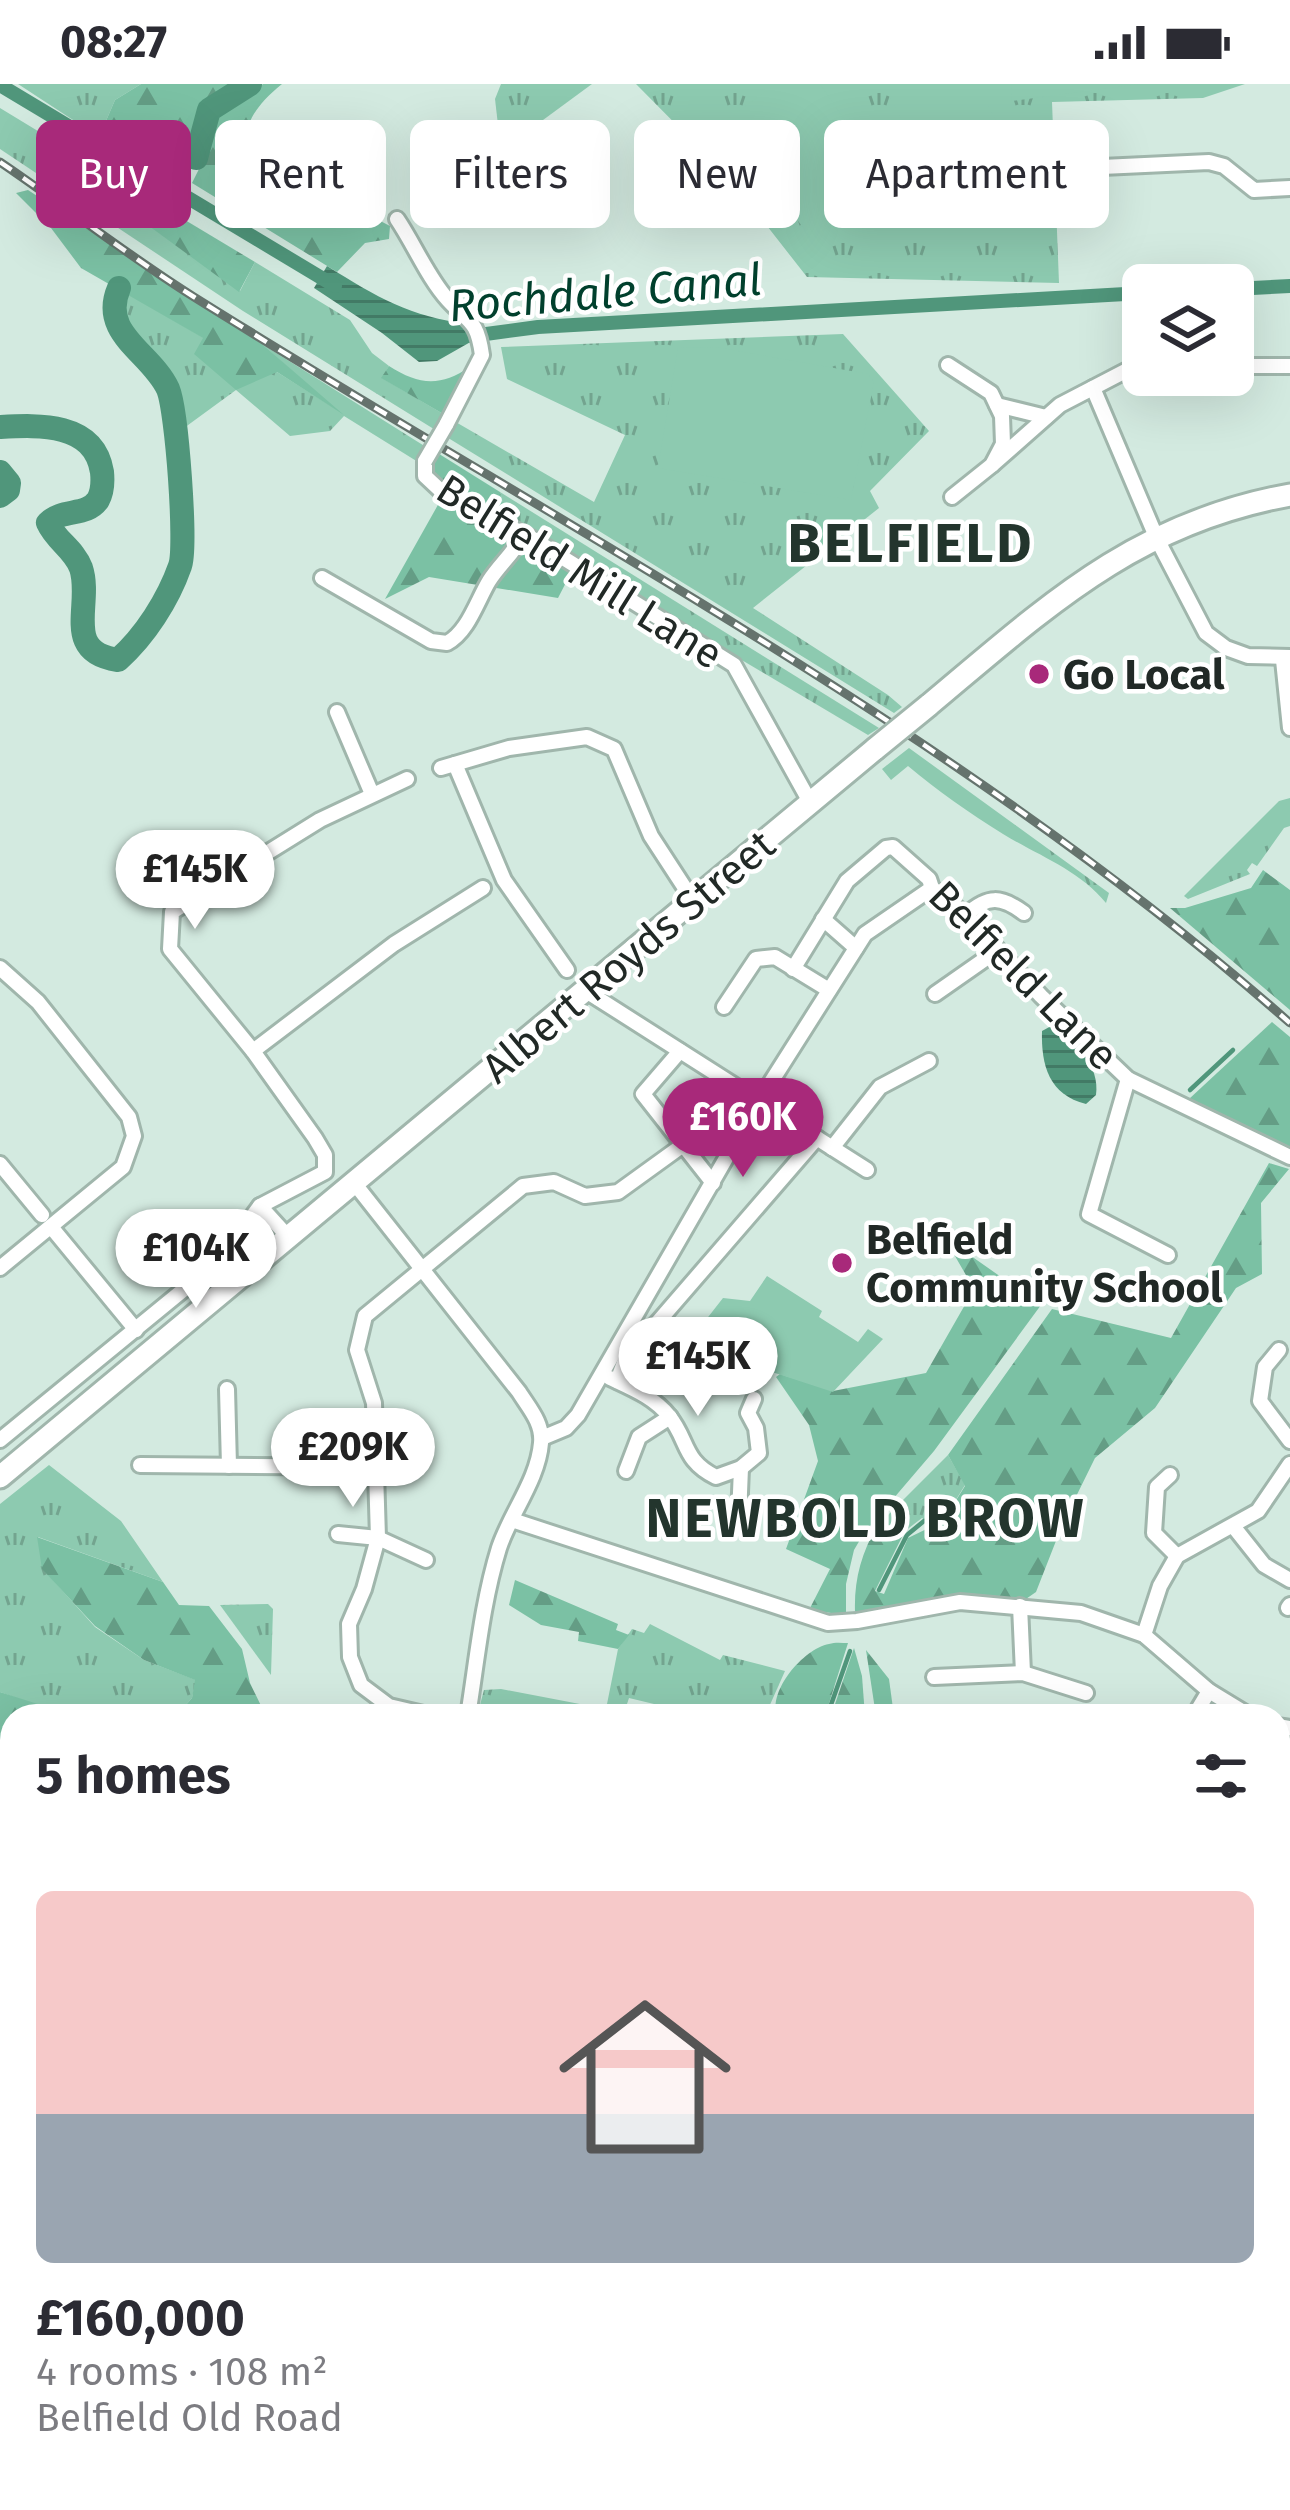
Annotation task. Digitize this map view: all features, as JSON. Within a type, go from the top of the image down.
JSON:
[{"type":"main road","name":"Albert Royds Street","points":[[0,1477],[513,1053],[692,898],[1088,575],[1157,539],[1237,506],[1290,495]]},
{"type":"street","points":[[1109,167],[1209,162],[1224,166],[1254,190],[1290,188]]},
{"type":"street","name":"Belfield Mill Lane","points":[[397,219],[448,300],[472,320],[482,355],[425,461],[425,476],[441,491],[523,535],[734,665],[810,802]]},
{"type":"street","points":[[949,365],[991,393],[1002,416],[1003,444],[992,465]]},
{"type":"street","points":[[1254,366],[1290,366]]},
{"type":"street","points":[[952,497],[1060,405],[1122,373]]},
{"type":"street","points":[[1093,388],[1157,539],[1206,632],[1226,648],[1248,656],[1286,659],[1290,728]]},
{"type":"street","points":[[997,405],[1046,417]]},
{"type":"street","points":[[322,578],[431,641],[447,644],[459,636],[491,578],[512,556],[523,535]]},
{"type":"street","points":[[337,712],[372,794]]},
{"type":"street","points":[[567,970],[504,880],[448,766],[509,748],[586,737],[614,749],[650,836],[692,898]]},
{"type":"street","points":[[0,1441],[221,1259],[260,1206],[325,1172],[325,1155],[253,1051],[170,949],[172,912],[320,820],[407,779]]},
{"type":"street","name":"Belfield Lane","points":[[823,919],[848,881],[886,848],[893,848],[929,878],[932,888],[966,915],[1128,1079],[1290,1157]]},
{"type":"street","points":[[253,1051],[394,944],[483,888]]},
{"type":"street","points":[[609,1377],[759,1101],[865,934],[932,888]]},
{"type":"street","points":[[966,915],[992,898],[1006,899],[1024,913]]},
{"type":"street","points":[[793,970],[823,919],[856,948]]},
{"type":"street","points":[[935,994],[998,950]]},
{"type":"street","points":[[724,1007],[756,959],[775,957],[829,989]]},
{"type":"street","points":[[0,968],[38,1003],[128,1117],[134,1136],[123,1167],[47,1221],[0,1268]]},
{"type":"street","points":[[584,989],[866,1170]]},
{"type":"street","points":[[680,1051],[643,1094],[713,1183]]},
{"type":"street","points":[[832,1148],[880,1087],[929,1061]]},
{"type":"street","points":[[1128,1079],[1089,1214],[1168,1256]]},
{"type":"street","points":[[541,1431],[566,1428],[817,1138]]},
{"type":"street","points":[[386,1704],[362,1685],[350,1657],[349,1624],[377,1538],[374,1403],[357,1350],[365,1316],[523,1186],[554,1182],[584,1196],[618,1192],[683,1145]]},
{"type":"street","points":[[0,1164],[136,1330]]},
{"type":"street","points":[[355,1184],[423,1268],[541,1431],[539,1456],[485,1596],[470,1704]]},
{"type":"street","points":[[260,1206],[290,1239]]},
{"type":"street","points":[[1279,1350],[1265,1367],[1260,1401],[1290,1441]]},
{"type":"street","points":[[609,1377],[645,1395],[670,1417],[696,1467],[716,1477],[741,1468],[759,1453],[756,1428],[748,1413],[754,1399]]},
{"type":"street","points":[[226,1390],[229,1466]]},
{"type":"street","points":[[626,1471],[639,1438],[670,1417]]},
{"type":"street","points":[[1144,1635],[1160,1586],[1178,1556],[1258,1511],[1290,1464]]},
{"type":"street","points":[[140,1465],[378,1467]]},
{"type":"street","points":[[739,1517],[741,1468]]},
{"type":"street","points":[[1170,1474],[1157,1487],[1154,1533],[1178,1556]]},
{"type":"street","points":[[512,1520],[828,1623],[959,1602],[1081,1613],[1144,1635],[1231,1704]]},
{"type":"street","points":[[1233,1526],[1264,1565],[1290,1580]]},
{"type":"street","points":[[338,1534],[377,1538],[426,1560]]},
{"type":"street","points":[[1019,1606],[1023,1673]]},
{"type":"street","points":[[934,1677],[1023,1673],[1086,1694]]},
{"type":"street","points":[[1201,1704],[1209,1690]]},
{"type":"green space","points":[[18,84],[141,84],[115,100],[106,120],[73,120]]},
{"type":"green space","points":[[141,84],[240,84],[201,108],[191,140],[191,120],[106,120],[115,100]]},
{"type":"green space","points":[[263,84],[282,84],[252,120],[215,120],[215,197],[192,183],[215,114]]},
{"type":"green space","points":[[501,84],[592,84],[543,120],[497,120],[495,99]]},
{"type":"green space","points":[[636,84],[1245,84],[1203,98],[1052,102],[1053,120],[824,120],[824,228],[1057,228],[1059,283],[807,277],[769,228],[800,228],[800,120],[672,120]]},
{"type":"green space","points":[[776,84],[820,84],[845,120],[824,120],[827,228],[811,239],[800,224],[800,120],[726,120]]},
{"type":"green space","points":[[883,84],[976,84],[996,120],[902,120]]},
{"type":"green space","points":[[1011,84],[1141,84],[1012,101]]},
{"type":"green space","points":[[0,108],[36,130],[36,173],[0,149]]},
{"type":"green space","points":[[28,190],[36,195],[36,213],[16,193]]},
{"type":"green space","points":[[191,224],[255,262],[239,292],[152,228],[191,228]]},
{"type":"green space","points":[[390,226],[389,239],[365,243],[337,272],[265,228]]},
{"type":"green space","points":[[51,228],[86,228],[262,344],[344,415],[277,372],[236,390],[194,354],[203,338],[81,268]]},
{"type":"green space","points":[[118,228],[153,228],[240,291],[255,262],[350,320],[372,353],[389,366],[382,378],[445,415],[437,431]]},
{"type":"green space","points":[[123,291],[204,338],[277,372],[331,406],[262,344],[426,447],[418,462],[344,416],[330,431],[290,436],[236,390],[184,428],[177,394],[164,367],[119,319],[116,311]]},
{"type":"green space","points":[[843,334],[929,431],[870,491],[879,508],[753,608],[888,695],[902,707],[894,713],[445,436],[454,421],[594,502],[625,435],[507,379],[501,347]]},
{"type":"green space","points":[[716,347],[868,374],[874,382],[851,500],[658,468],[678,348]]},
{"type":"green space","points":[[389,366],[430,381],[470,367],[445,415],[381,378]]},
{"type":"green space","points":[[436,452],[500,492],[508,521],[436,481],[432,463]]},
{"type":"green space","points":[[500,492],[879,728],[868,735],[508,521]]},
{"type":"green space","points":[[439,503],[572,571],[558,598],[429,577],[385,599]]},
{"type":"green space","points":[[909,748],[1109,893],[1106,903],[1071,872],[978,818],[908,766],[891,780],[882,769]]},
{"type":"green space","points":[[1290,798],[1290,826],[1257,866],[1252,863],[1247,870],[1250,874],[1188,899],[1184,896],[1279,801]]},
{"type":"green space","points":[[1263,870],[1290,890],[1290,1010],[1170,908],[1251,888]]},
{"type":"green space","points":[[1272,1022],[1290,1037],[1290,1152],[1189,1099]]},
{"type":"green space","points":[[1269,1163],[1289,1169],[1261,1203],[1262,1274],[1236,1288],[1155,1408],[1095,1458],[1036,1592],[1023,1601],[971,1594],[855,1612],[860,1567],[877,1526],[905,1531],[875,1591],[884,1594],[908,1538],[943,1521],[965,1486],[948,1455],[1052,1309],[1171,1338]]},
{"type":"green space","points":[[944,1237],[1041,1305],[934,1451],[864,1533],[854,1550],[846,1584],[846,1615],[809,1610],[830,1569],[786,1549],[818,1461],[809,1425],[776,1377],[780,1374],[833,1391],[926,1373],[974,1289]]},
{"type":"green space","points":[[767,1276],[822,1311],[819,1317],[858,1342],[868,1329],[883,1339],[833,1392],[687,1344],[723,1298],[750,1301]]},
{"type":"green space","points":[[948,1455],[965,1485],[943,1521],[933,1525],[922,1518],[905,1531],[877,1526]]},
{"type":"green space","points":[[49,1465],[121,1521],[163,1582],[38,1537],[43,1569],[95,1627],[144,1660],[196,1680],[187,1704],[33,1704],[0,1692],[0,1504]]},
{"type":"green space","points":[[37,1537],[163,1582],[179,1605],[209,1606],[242,1649],[260,1704],[187,1704],[195,1680],[144,1660],[95,1626],[42,1569]]},
{"type":"green space","points":[[515,1580],[618,1624],[616,1630],[629,1635],[618,1649],[578,1641],[579,1632],[541,1625],[509,1605]]},
{"type":"green space","points":[[268,1604],[273,1609],[271,1675],[220,1605]]},
{"type":"green space","points":[[650,1624],[720,1660],[723,1655],[785,1671],[770,1704],[654,1704],[629,1698],[627,1704],[607,1704],[618,1649],[632,1629],[644,1633]]},
{"type":"green space","points":[[834,1643],[848,1643],[829,1704],[776,1704],[783,1684],[799,1662]]},
{"type":"green space","points":[[854,1648],[864,1704],[835,1704]]},
{"type":"green space","points":[[866,1650],[889,1679],[892,1704],[874,1704]]},
{"type":"green space","points":[[484,1690],[580,1704],[480,1704]]},
{"type":"green space","points":[[0,1692],[38,1704],[0,1704]]},
{"type":"shaded area","points":[[327,266],[395,304],[469,324],[474,340],[437,361],[419,362],[314,288]]},
{"type":"shaded area","points":[[1053,1025],[1090,1064],[1096,1095],[1086,1104],[1063,1094],[1050,1077],[1042,1031]]},
{"type":"waterway","points":[[196,158],[209,110],[250,84]]},
{"type":"waterway","name":"Rochdale Canal","points":[[0,85],[335,286]]},
{"type":"waterway","name":"Rochdale Canal","points":[[1254,288],[1290,286]]},
{"type":"waterway","points":[[0,427],[63,430],[88,444],[97,456],[102,472],[98,500],[48,523],[81,568],[84,637],[101,655],[118,660],[146,629],[169,592],[182,554],[178,450],[168,389],[121,330],[115,304],[119,288]]},
{"type":"waterway","name":"Rochdale Canal","points":[[471,336],[538,327],[1122,294]]},
{"type":"waterway","points":[[0,472],[9,483],[0,496]]},
{"type":"waterway","points":[[1190,1090],[1233,1050]]},
{"type":"waterway","points":[[879,1590],[907,1535],[924,1521]]},
{"type":"waterway","points":[[831,1704],[850,1651]]},
{"type":"railway","points":[[0,162],[194,297],[896,727],[1032,819],[1164,918],[1290,1023]]},
{"type":"place","name":"Go Local","points":[[1039,674]]},
{"type":"place","name":"Belfield Community School","points":[[842,1263]]},
{"type":"district","name":"BELFIELD","points":[[911,543]]},
{"type":"district","name":"NEWBOLD BROW","points":[[866,1518]]}]
